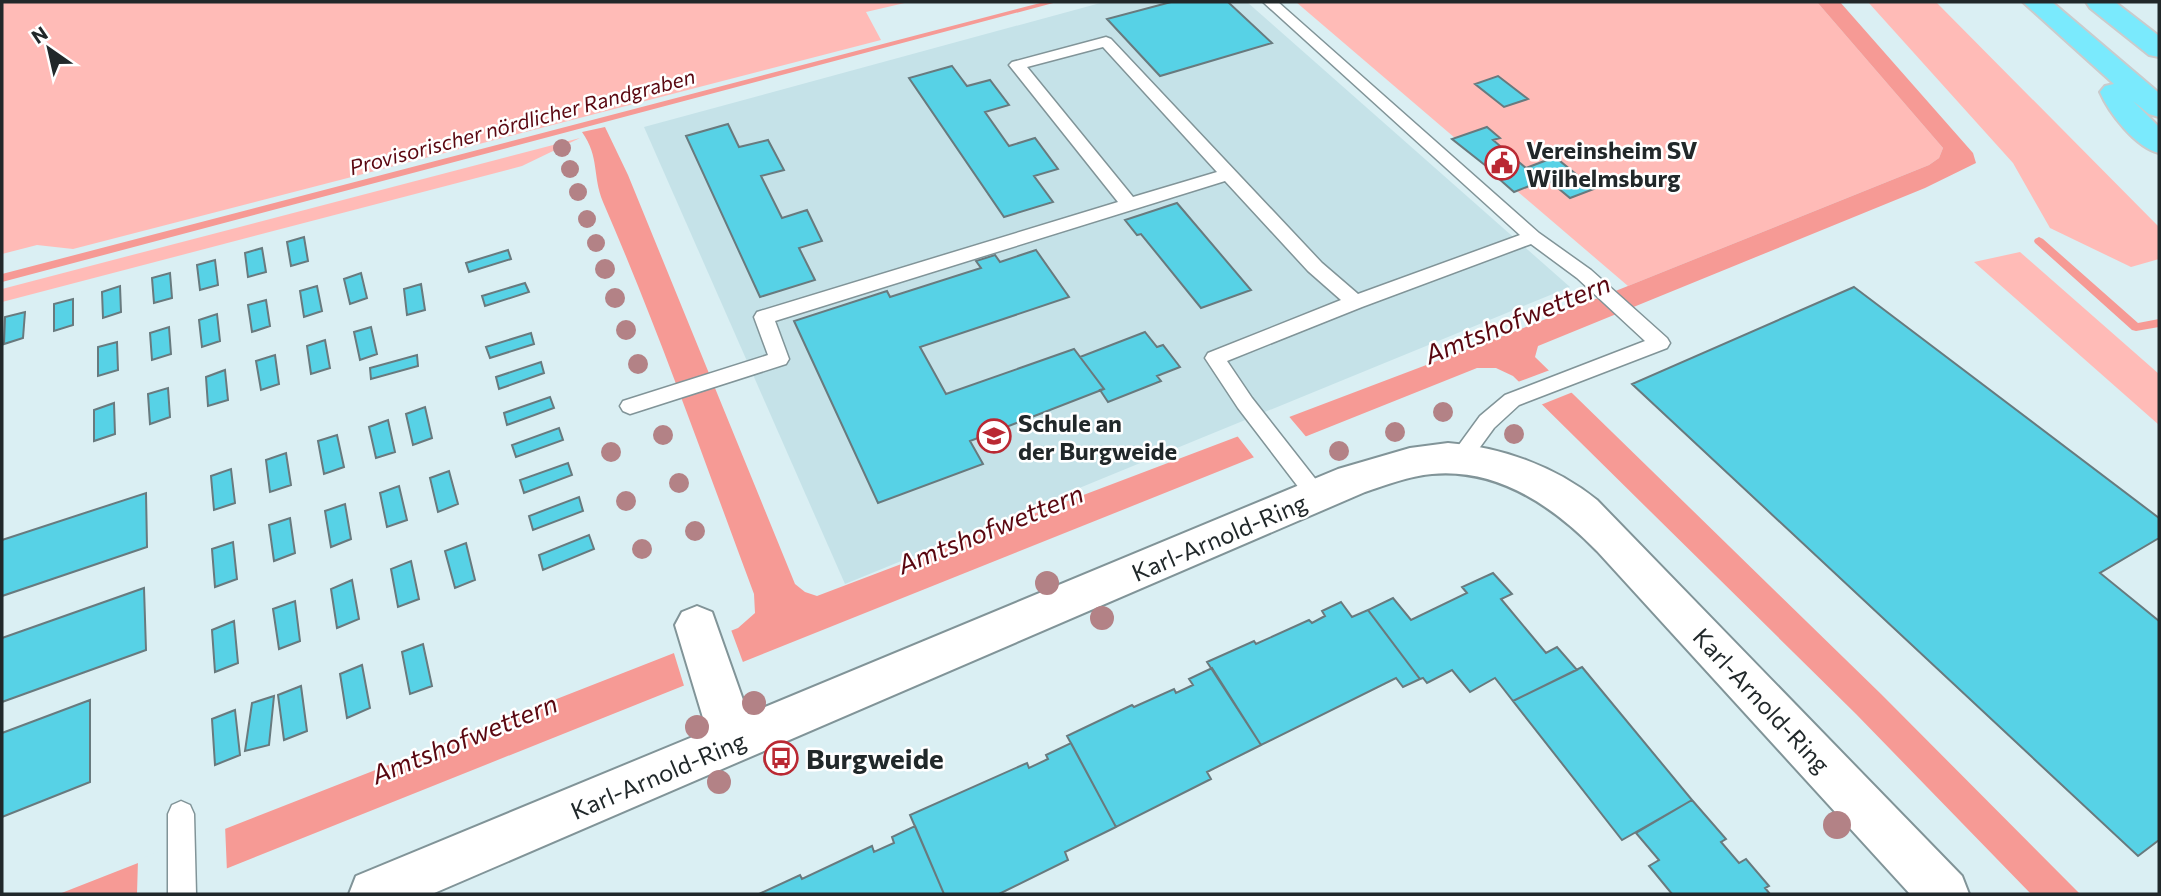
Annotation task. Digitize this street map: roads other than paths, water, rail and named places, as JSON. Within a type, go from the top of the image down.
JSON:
[{"type":"highway","points":[[2036,2],[2159,108]]},
{"type":"highway","points":[[2099,2],[2159,49]]},
{"type":"highway","points":[[2103,61],[2121,107],[2159,144]]},
{"type":"street","name":"Karl-Arnold-Ring","points":[[374,894],[1352,480],[1433,459],[1460,459],[1497,466],[1538,483],[1573,503],[1611,539],[1944,894]]},
{"type":"street","points":[[697,625],[719,687],[733,743]]},
{"type":"lane","points":[[1270,2],[1533,237],[1584,274],[1660,343],[1512,400],[1487,422],[1460,459]]},
{"type":"lane","points":[[1130,205],[1017,65],[1106,42],[1315,267],[1355,302]]},
{"type":"lane","points":[[630,406],[779,359],[764,317],[1228,174]]},
{"type":"lane","points":[[1317,495],[1249,409],[1215,358],[1355,302],[1533,237]]},
{"type":"lane","points":[[181,814],[182,894]]},
{"type":"water","name":"Amtshofwettern","points":[[1817,2],[1840,2],[1973,153],[1976,163],[1925,188],[1538,346],[1535,357],[1881,694],[2080,894],[2031,894],[1856,714],[1513,376],[1496,368],[1477,368],[163,894],[59,894],[738,628],[755,613],[754,594],[662,348],[603,202],[594,158],[582,132],[605,127],[628,175],[795,584],[805,592],[817,596],[1516,331],[1929,165],[1939,158],[1943,148]]},
{"type":"waterway","name":"Provisorischer nördlicher Randgraben","points":[[2,278],[1053,2]]},
{"type":"waterway","points":[[2039,241],[2136,327],[2159,323]]},
{"type":"place","name":"Vereinsheim SV Wilhelmsburg","points":[[1502,163]]},
{"type":"place","name":"Schule an der Burgweide","points":[[994,436]]},
{"type":"place","name":"Burgweide","points":[[781,758]]}]
